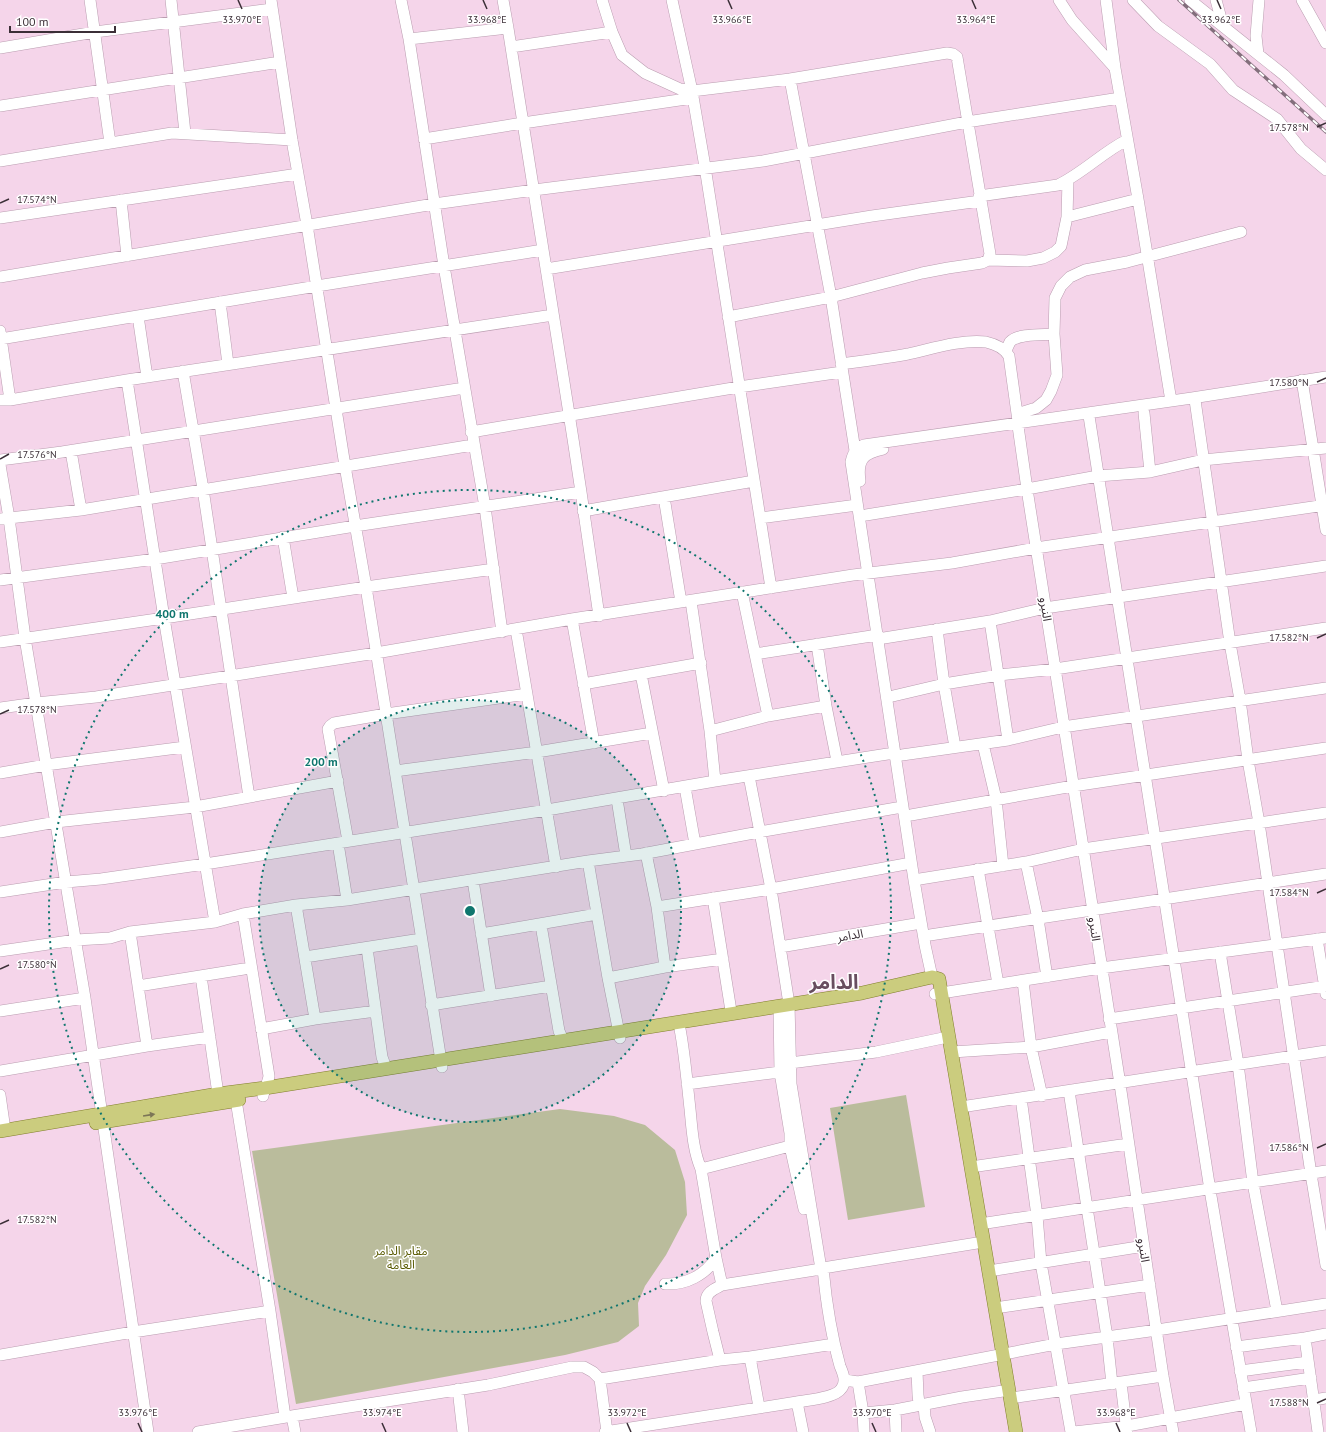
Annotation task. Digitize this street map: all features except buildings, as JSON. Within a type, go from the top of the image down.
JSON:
[{"type":"main road","points":[[2,1133],[103,1117],[236,1100],[264,1092],[386,1068],[441,1063],[563,1040],[680,1030],[862,993],[937,985]]},
{"type":"main road","points":[[937,985],[943,1038],[977,1243],[1007,1395],[1016,1432]]},
{"type":"main road","points":[[937,985],[952,1052],[995,1308],[1000,1356]]},
{"type":"main road","points":[[103,1117],[218,1094],[264,1092],[620,1035],[734,1014],[785,1009]]},
{"type":"main road","points":[[1007,1395],[1009,1432]]},
{"type":"street","points":[[90,0],[110,143]]},
{"type":"street","points":[[171,0],[185,133]]},
{"type":"street","points":[[401,0],[409,39],[473,445],[485,507],[502,632]]},
{"type":"street","points":[[503,0],[534,190],[599,616]]},
{"type":"street","points":[[602,0],[612,32],[622,55],[645,73],[693,94]]},
{"type":"street","points":[[672,0],[693,94],[771,588]]},
{"type":"street","points":[[1059,0],[1072,20],[1115,68]]},
{"type":"street","points":[[1106,0],[1115,68],[1171,401]]},
{"type":"street","points":[[1134,0],[1158,26],[1210,64],[1233,90],[1277,119],[1301,149],[1326,170]]},
{"type":"street","points":[[1190,0],[1284,75],[1326,115]]},
{"type":"street","points":[[1216,0],[1223,26]]},
{"type":"street","points":[[1258,54],[1256,36],[1259,0]]},
{"type":"street","points":[[1302,0],[1326,42]]},
{"type":"street","points":[[0,48],[95,32],[173,22],[271,5],[292,140],[328,348],[345,466],[366,587],[441,1063]]},
{"type":"street","points":[[409,39],[508,28]]},
{"type":"street","points":[[511,47],[612,32]]},
{"type":"street","points":[[424,139],[947,53],[953,54],[957,57],[989,247],[990,254],[988,260]]},
{"type":"street","points":[[0,106],[180,79],[280,62]]},
{"type":"street","points":[[790,79],[832,297],[858,472],[866,515],[871,572]]},
{"type":"street","points":[[0,277],[434,204],[705,167],[762,161],[967,122],[1120,98]]},
{"type":"street","points":[[0,161],[172,133],[292,140]]},
{"type":"street","points":[[546,270],[1058,185],[1068,180],[1117,145],[1127,140]]},
{"type":"street","points":[[0,218],[298,174]]},
{"type":"street","points":[[728,317],[832,297],[922,273],[982,263],[988,260],[1027,261],[1043,258],[1055,252],[1061,246],[1067,217],[1068,180]]},
{"type":"street","points":[[1067,217],[1138,199]]},
{"type":"street","points":[[121,200],[127,256]]},
{"type":"street","points":[[1018,421],[1046,400],[1057,375],[1054,334],[1055,298],[1061,286],[1070,277],[1085,270],[1126,262],[1242,232]]},
{"type":"street","points":[[543,250],[138,316],[0,336],[5,400],[328,348],[553,315]]},
{"type":"street","points":[[220,302],[228,364]]},
{"type":"street","points":[[138,316],[147,377]]},
{"type":"street","points":[[471,432],[740,387],[842,368],[966,342],[986,342],[1006,351],[1010,342],[1026,335],[1054,334]]},
{"type":"street","name":"النبرو","points":[[1006,351],[1009,356],[1027,489],[1063,727],[1120,1084],[1163,1376],[1173,1432]]},
{"type":"street","points":[[183,371],[203,489],[249,797]]},
{"type":"street","points":[[858,472],[862,459],[874,451],[1018,421],[1144,413],[1195,400],[1303,384],[1326,377]]},
{"type":"street","points":[[128,380],[164,618],[215,922]]},
{"type":"street","points":[[1303,384],[1324,505],[1326,530]]},
{"type":"street","points":[[937,985],[930,935],[907,811],[871,572],[857,505],[851,462],[855,452],[864,445],[1018,421],[1303,384],[1326,384]]},
{"type":"street","points":[[0,460],[71,451],[194,432],[464,388]]},
{"type":"street","points":[[1195,400],[1230,643],[1259,823],[1326,1265]]},
{"type":"street","points":[[1144,413],[1150,472]]},
{"type":"street","points":[[1089,416],[1210,1190],[1251,1432]]},
{"type":"street","points":[[4,518],[81,510],[473,445]]},
{"type":"street","points":[[866,515],[1098,476],[1150,472],[1203,460],[1326,448]]},
{"type":"street","points":[[71,451],[81,510]]},
{"type":"street","points":[[0,466],[4,518],[17,577],[25,638],[76,940],[148,1432]]},
{"type":"street","points":[[583,511],[754,481]]},
{"type":"street","points":[[0,580],[155,559],[355,526],[581,492]]},
{"type":"street","points":[[664,497],[701,663],[715,781]]},
{"type":"street","points":[[760,518],[857,505]]},
{"type":"street","points":[[0,708],[96,697],[376,653],[572,619],[599,616],[742,592],[871,572],[952,563],[1036,548],[1212,523],[1324,505]]},
{"type":"street","points":[[284,538],[293,598]]},
{"type":"street","points":[[755,654],[817,644],[990,621],[1045,608],[1326,566]]},
{"type":"street","points":[[0,642],[494,569]]},
{"type":"street","points":[[742,592],[768,716]]},
{"type":"street","points":[[572,619],[594,743]]},
{"type":"street","points":[[990,621],[1008,740]]},
{"type":"street","points":[[893,696],[944,684],[999,675],[1055,669],[1326,628]]},
{"type":"street","points":[[516,629],[556,866]]},
{"type":"street","points":[[937,629],[944,684],[955,748]]},
{"type":"street","points":[[881,636],[893,696],[898,754]]},
{"type":"street","points":[[817,644],[826,706],[837,761]]},
{"type":"street","points":[[583,684],[701,663]]},
{"type":"street","points":[[641,674],[664,791]]},
{"type":"street","points":[[0,892],[205,864],[617,799],[837,761],[983,744],[1008,740],[1063,727],[1326,688]]},
{"type":"street","points":[[347,900],[338,781],[328,729],[330,726],[334,723],[386,714],[527,694]]},
{"type":"street","points":[[710,731],[768,716],[826,706]]},
{"type":"street","points":[[395,771],[537,752],[652,733]]},
{"type":"street","points":[[983,744],[996,799],[1004,866]]},
{"type":"street","points":[[0,772],[185,747]]},
{"type":"street","points":[[0,951],[76,940],[110,938],[130,932],[215,922],[243,914],[296,905],[347,900],[413,890],[556,866],[646,853],[759,832],[996,799],[1326,748]]},
{"type":"street","points":[[198,1432],[458,1389],[572,1367],[584,1367],[593,1372],[600,1379],[606,1432],[797,1402],[837,1393],[841,1389],[845,1380],[834,1344],[825,1296],[822,1268],[816,1241],[794,1104],[780,947],[771,889],[749,776]]},
{"type":"street","points":[[0,832],[56,822],[195,807],[338,781]]},
{"type":"street","points":[[685,787],[695,844]]},
{"type":"street","points":[[617,799],[626,856]]},
{"type":"street","points":[[907,811],[911,863],[921,923],[937,985]]},
{"type":"street","points":[[920,878],[1004,866],[1083,850],[1155,838],[1326,813]]},
{"type":"street","points":[[646,853],[665,967]]},
{"type":"street","points":[[588,861],[608,978],[620,1035]]},
{"type":"street","points":[[1026,862],[1038,919],[1047,977]]},
{"type":"street","points":[[656,907],[771,889],[911,863]]},
{"type":"street","points":[[978,869],[998,984]]},
{"type":"street","points":[[930,935],[1326,874]]},
{"type":"street","points":[[472,880],[491,996]]},
{"type":"street","points":[[713,898],[731,1011],[734,1014]]},
{"type":"street","points":[[296,905],[315,1019]]},
{"type":"street","points":[[243,914],[250,968],[268,1076],[264,1092]]},
{"type":"street","points":[[482,934],[541,925],[597,914]]},
{"type":"street","name":"الدامر","points":[[780,947],[921,923]]},
{"type":"street","points":[[541,925],[559,1031],[563,1040]]},
{"type":"street","points":[[130,932],[147,1046]]},
{"type":"street","points":[[305,957],[421,938]]},
{"type":"street","points":[[937,985],[998,984],[1023,981],[1101,968],[1322,938],[1325,989],[1284,992],[1109,1019]]},
{"type":"street","points":[[367,948],[382,1057],[386,1068]]},
{"type":"street","points":[[1220,952],[1238,1064],[1253,1183],[1277,1311]]},
{"type":"street","points":[[608,978],[665,967],[723,959]]},
{"type":"street","points":[[138,986],[250,968]]},
{"type":"street","points":[[201,976],[218,1094]]},
{"type":"street","points":[[1023,981],[1031,1047],[1042,1096]]},
{"type":"street","points":[[431,1005],[551,986]]},
{"type":"street","points":[[0,1011],[85,998]]},
{"type":"street","points":[[785,1009],[780,1072],[790,1133],[790,1146],[805,1214],[816,1241]]},
{"type":"street","points":[[261,1030],[315,1019],[376,1011]]},
{"type":"street","points":[[680,1030],[693,1139],[696,1155],[701,1169],[722,1285]]},
{"type":"street","points":[[952,1052],[1031,1047],[1111,1032]]},
{"type":"street","points":[[0,1071],[210,1037]]},
{"type":"street","points":[[790,1063],[876,1052],[943,1038]]},
{"type":"street","points":[[961,1107],[1042,1096],[1326,1051]]},
{"type":"street","points":[[687,1084],[780,1072]]},
{"type":"street","points":[[1069,1091],[1077,1151],[1095,1254],[1107,1337],[1116,1383],[1128,1429]]},
{"type":"street","points":[[0,1095],[2,1133]]},
{"type":"street","points":[[1021,1098],[1037,1216],[1041,1263],[1070,1432]]},
{"type":"street","points":[[236,1100],[288,1416],[295,1432]]},
{"type":"street","points":[[971,1167],[1128,1144]]},
{"type":"street","points":[[701,1169],[790,1146]]},
{"type":"street","points":[[980,1224],[1210,1190],[1326,1171]]},
{"type":"street","points":[[720,1360],[712,1332],[706,1297],[709,1293],[722,1285],[977,1243]]},
{"type":"street","points":[[988,1271],[1144,1246]]},
{"type":"street","points":[[665,1284],[680,1283],[699,1276],[710,1267],[716,1258]]},
{"type":"street","points":[[995,1308],[1150,1286]]},
{"type":"street","points":[[845,1380],[858,1382],[1000,1356],[1056,1344],[1326,1304]]},
{"type":"street","points":[[0,1355],[133,1332],[270,1311]]},
{"type":"street","points":[[1236,1347],[1326,1334]]},
{"type":"street","points":[[1305,1338],[1314,1400],[1321,1418],[1318,1432]]},
{"type":"street","points":[[600,1379],[720,1360],[750,1358],[834,1344]]},
{"type":"street","points":[[750,1358],[759,1407]]},
{"type":"street","points":[[1240,1371],[1308,1362]]},
{"type":"street","points":[[917,1371],[918,1395],[920,1404],[924,1405]]},
{"type":"street","points":[[863,1413],[895,1410],[962,1397],[1063,1390],[1163,1376]]},
{"type":"street","points":[[1243,1388],[1311,1378]]},
{"type":"street","points":[[858,1382],[863,1413],[864,1432]]},
{"type":"street","points":[[458,1389],[463,1432]]},
{"type":"street","points":[[1314,1400],[1326,1398]]},
{"type":"street","points":[[797,1402],[803,1432]]},
{"type":"street","points":[[1074,1432],[1128,1429],[1171,1418],[1246,1404]]},
{"type":"street","points":[[924,1405],[925,1417],[930,1432]]},
{"type":"street","points":[[895,1410],[895,1432]]},
{"type":"green space","points":[[906,1095],[925,1207],[848,1220],[830,1108]]},
{"type":"green space","name":"مقابر الدامر العامة","points":[[560,1109],[614,1116],[645,1125],[675,1150],[685,1182],[687,1215],[666,1255],[645,1286],[638,1303],[639,1326],[618,1342],[565,1355],[296,1404],[252,1151]]},
{"type":"railway","points":[[1179,0],[1326,132]]},
{"type":"district","name":"الدامر","points":[[834,982]]}]
